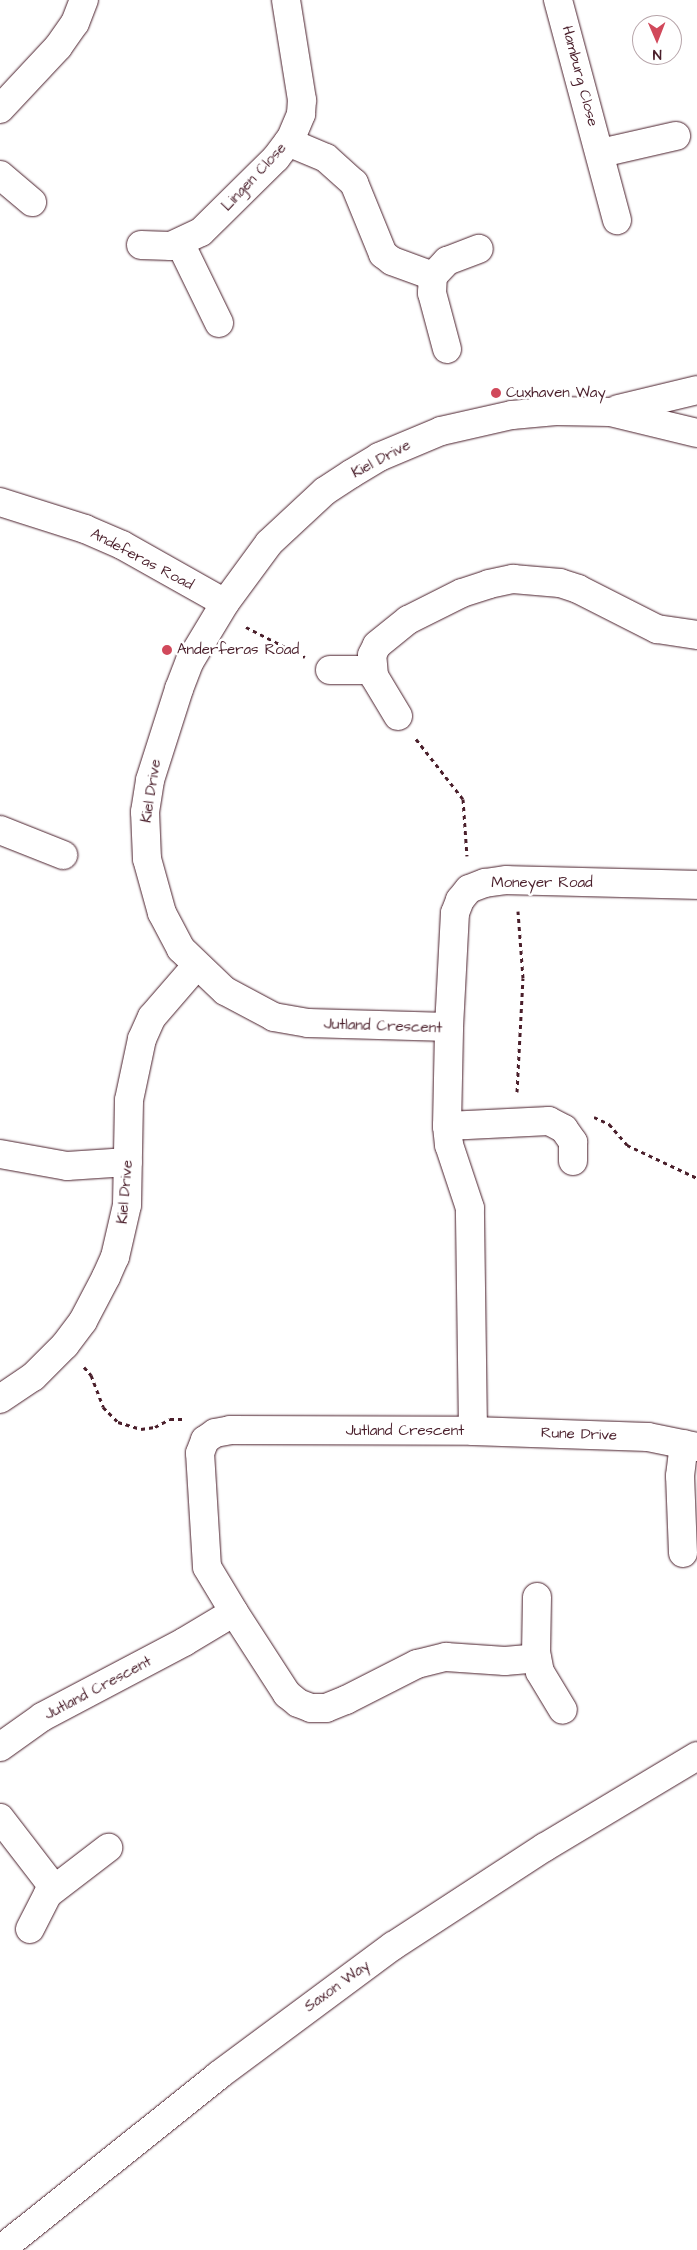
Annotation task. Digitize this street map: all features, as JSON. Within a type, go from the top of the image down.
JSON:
[{"type":"street","points":[[0,109],[58,47],[75,23],[84,0]]},
{"type":"street","name":"Hamburg Close","points":[[558,0],[618,220]]},
{"type":"street","name":"Lingen Close","points":[[141,245],[180,243],[201,232],[288,142],[297,128],[302,100],[293,1]]},
{"type":"street","points":[[601,152],[676,136]]},
{"type":"street","points":[[288,142],[326,158],[354,183],[383,254],[392,261],[433,276]]},
{"type":"street","points":[[0,174],[32,202]]},
{"type":"street","points":[[180,243],[218,324]]},
{"type":"street","points":[[447,349],[434,302],[433,276],[447,261],[479,250]]},
{"type":"street","name":"Kiel Drive","points":[[610,412],[697,390]]},
{"type":"street","name":"Kiel Drive","points":[[0,1399],[33,1377],[65,1345],[96,1300],[115,1257],[127,1204],[129,1100],[142,1039],[152,1017],[196,966],[171,933],[162,913],[147,859],[145,812],[158,747],[190,661],[246,572],[295,516],[325,491],[380,457],[441,431],[503,416],[556,411],[610,412],[697,433]]},
{"type":"street","name":"Andeferas Road","points":[[0,502],[85,529],[122,545],[222,608]]},
{"type":"street","points":[[398,716],[380,690],[373,670],[372,655],[377,645],[408,620],[462,593],[513,579],[560,583],[578,589],[657,629],[697,635]]},
{"type":"street","points":[[330,670],[373,670]]},
{"type":"street","points":[[0,830],[64,855]]},
{"type":"street","name":"Moneyer Road","points":[[449,1026],[455,913],[460,900],[469,889],[485,883],[516,880],[697,886]]},
{"type":"street","name":"Jutland Crescent","points":[[196,966],[225,991],[274,1017],[308,1023],[449,1026],[447,1126],[449,1145],[470,1208],[473,1431],[230,1430],[204,1440]]},
{"type":"street","points":[[447,1126],[549,1121],[564,1129],[573,1142],[573,1161]]},
{"type":"street","points":[[0,1154],[67,1166],[128,1162]]},
{"type":"street","name":"Rune Drive","points":[[473,1431],[648,1437],[691,1445],[680,1476],[683,1554]]},
{"type":"street","points":[[204,1440],[200,1466],[207,1567],[287,1694],[298,1703],[311,1708],[326,1708],[346,1700],[417,1664],[446,1657],[505,1661],[537,1658]]},
{"type":"street","points":[[537,1597],[537,1658],[547,1688],[563,1710]]},
{"type":"street","name":"Jutland Crescent","points":[[0,1748],[42,1717],[184,1642],[234,1612]]},
{"type":"street","name":"Saxon Way","points":[[0,2250],[157,2123],[327,1993],[530,1856],[697,1756]]},
{"type":"street","points":[[0,1818],[54,1888]]},
{"type":"street","points":[[30,1930],[54,1888],[108,1848]]},
{"type":"path","points":[[222,608],[330,670]]},
{"type":"path","points":[[398,716],[463,799],[469,889]]},
{"type":"path","points":[[516,880],[523,978],[516,1098]]},
{"type":"path","points":[[65,1345],[91,1375],[103,1407],[118,1422],[141,1429],[181,1417],[193,1422],[204,1440]]},
{"type":"place","name":"Cuxhaven Way","points":[[496,393]]},
{"type":"place","name":"Anderferas Road","points":[[167,650]]}]
